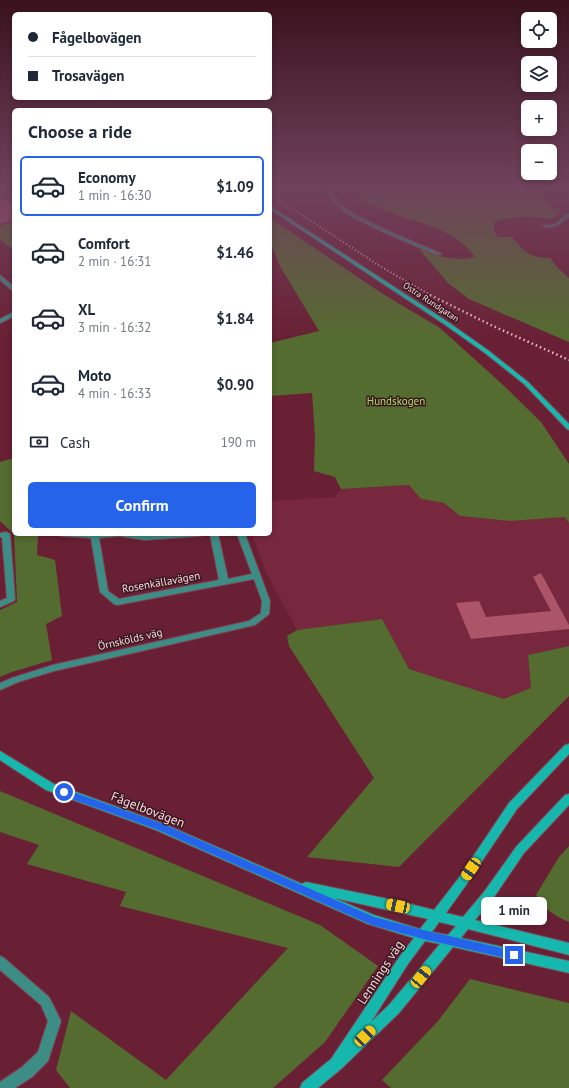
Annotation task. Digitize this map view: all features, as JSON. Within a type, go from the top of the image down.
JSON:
[{"type":"main road","name":"Östra Rundgatan","points":[[317,238],[446,322],[487,352],[526,383],[569,428]]},
{"type":"main road","name":"Lennings väg","points":[[336,1064],[404,960],[462,882],[513,806],[569,748]]},
{"type":"main road","name":"Fågelbovägen","points":[[0,755],[50,787],[160,827],[372,920],[451,941],[569,967]]},
{"type":"main road","name":"Lennings väg","points":[[307,1088],[336,1064],[394,1009],[488,896],[520,850],[569,798]]},
{"type":"main road","name":"Fågelbovägen","points":[[290,883],[466,922],[569,949]]},
{"type":"street","points":[[402,238],[439,254]]},
{"type":"street","points":[[0,277],[12,288]]},
{"type":"street","points":[[0,321],[12,315]]},
{"type":"street","points":[[0,535],[6,534],[11,599],[0,604]]},
{"type":"street","name":"Rosenkällavägen","points":[[95,536],[104,592],[118,602],[257,576]]},
{"type":"street","points":[[132,536],[145,538],[172,536]]},
{"type":"street","points":[[214,536],[224,582]]},
{"type":"street","points":[[242,536],[257,576]]},
{"type":"street","name":"Örnskölds väg","points":[[0,687],[15,680],[53,668],[252,623],[265,614],[266,601],[257,576]]},
{"type":"street","points":[[0,962],[45,1001],[55,1021],[43,1056],[27,1072],[3,1088]]},
{"type":"shaded area","points":[[409,485],[421,499],[444,503],[460,516],[511,521],[565,517],[569,523],[569,646],[528,655],[531,688],[504,699],[409,669],[382,619],[297,630],[267,574],[253,536],[272,536],[272,501],[335,497],[341,489]]},
{"type":"green space","points":[[0,238],[12,238],[12,249],[0,240]]},
{"type":"green space","name":"Hundskogen","points":[[272,238],[299,238],[383,294],[440,328],[502,384],[541,422],[569,464],[569,523],[565,517],[511,521],[460,516],[444,503],[421,499],[409,485],[341,489],[335,477],[314,471],[315,436],[312,393],[272,396],[272,343],[319,331],[280,266],[272,247]]},
{"type":"green space","points":[[454,238],[513,238],[520,247],[528,253],[537,257],[550,258],[569,278],[569,342],[469,299],[449,284],[419,249],[454,259],[475,257],[465,246]]},
{"type":"green space","points":[[12,459],[12,532],[0,521],[0,462]]},
{"type":"green space","points":[[14,536],[38,536],[37,555],[55,560],[62,616],[46,624],[52,660],[0,677],[0,610],[17,602]]},
{"type":"green space","points":[[382,619],[409,669],[504,699],[531,688],[528,655],[569,646],[569,696],[399,867],[307,857],[374,778],[289,646],[287,636],[297,630]]},
{"type":"green space","points":[[0,791],[320,925],[378,966],[325,1042],[273,1088],[70,1088],[56,1070],[71,1011],[166,1080],[288,948],[120,906],[126,892],[27,864],[39,845],[0,832]]},
{"type":"green space","points":[[569,846],[569,922],[550,912],[536,895],[559,857]]},
{"type":"green space","points":[[470,979],[569,1003],[569,1088],[391,1088],[382,1080],[438,1021]]},
{"type":"building","points":[[541,573],[569,625],[569,629],[471,639],[456,603],[479,601],[486,617],[551,611],[533,577]]},
{"type":"railway","points":[[337,238],[380,266],[432,296]]},
{"type":"railway","points":[[432,296],[493,326],[569,360]]},
{"type":"route","points":[[64,792],[160,827],[372,920],[451,941],[514,955]]}]
